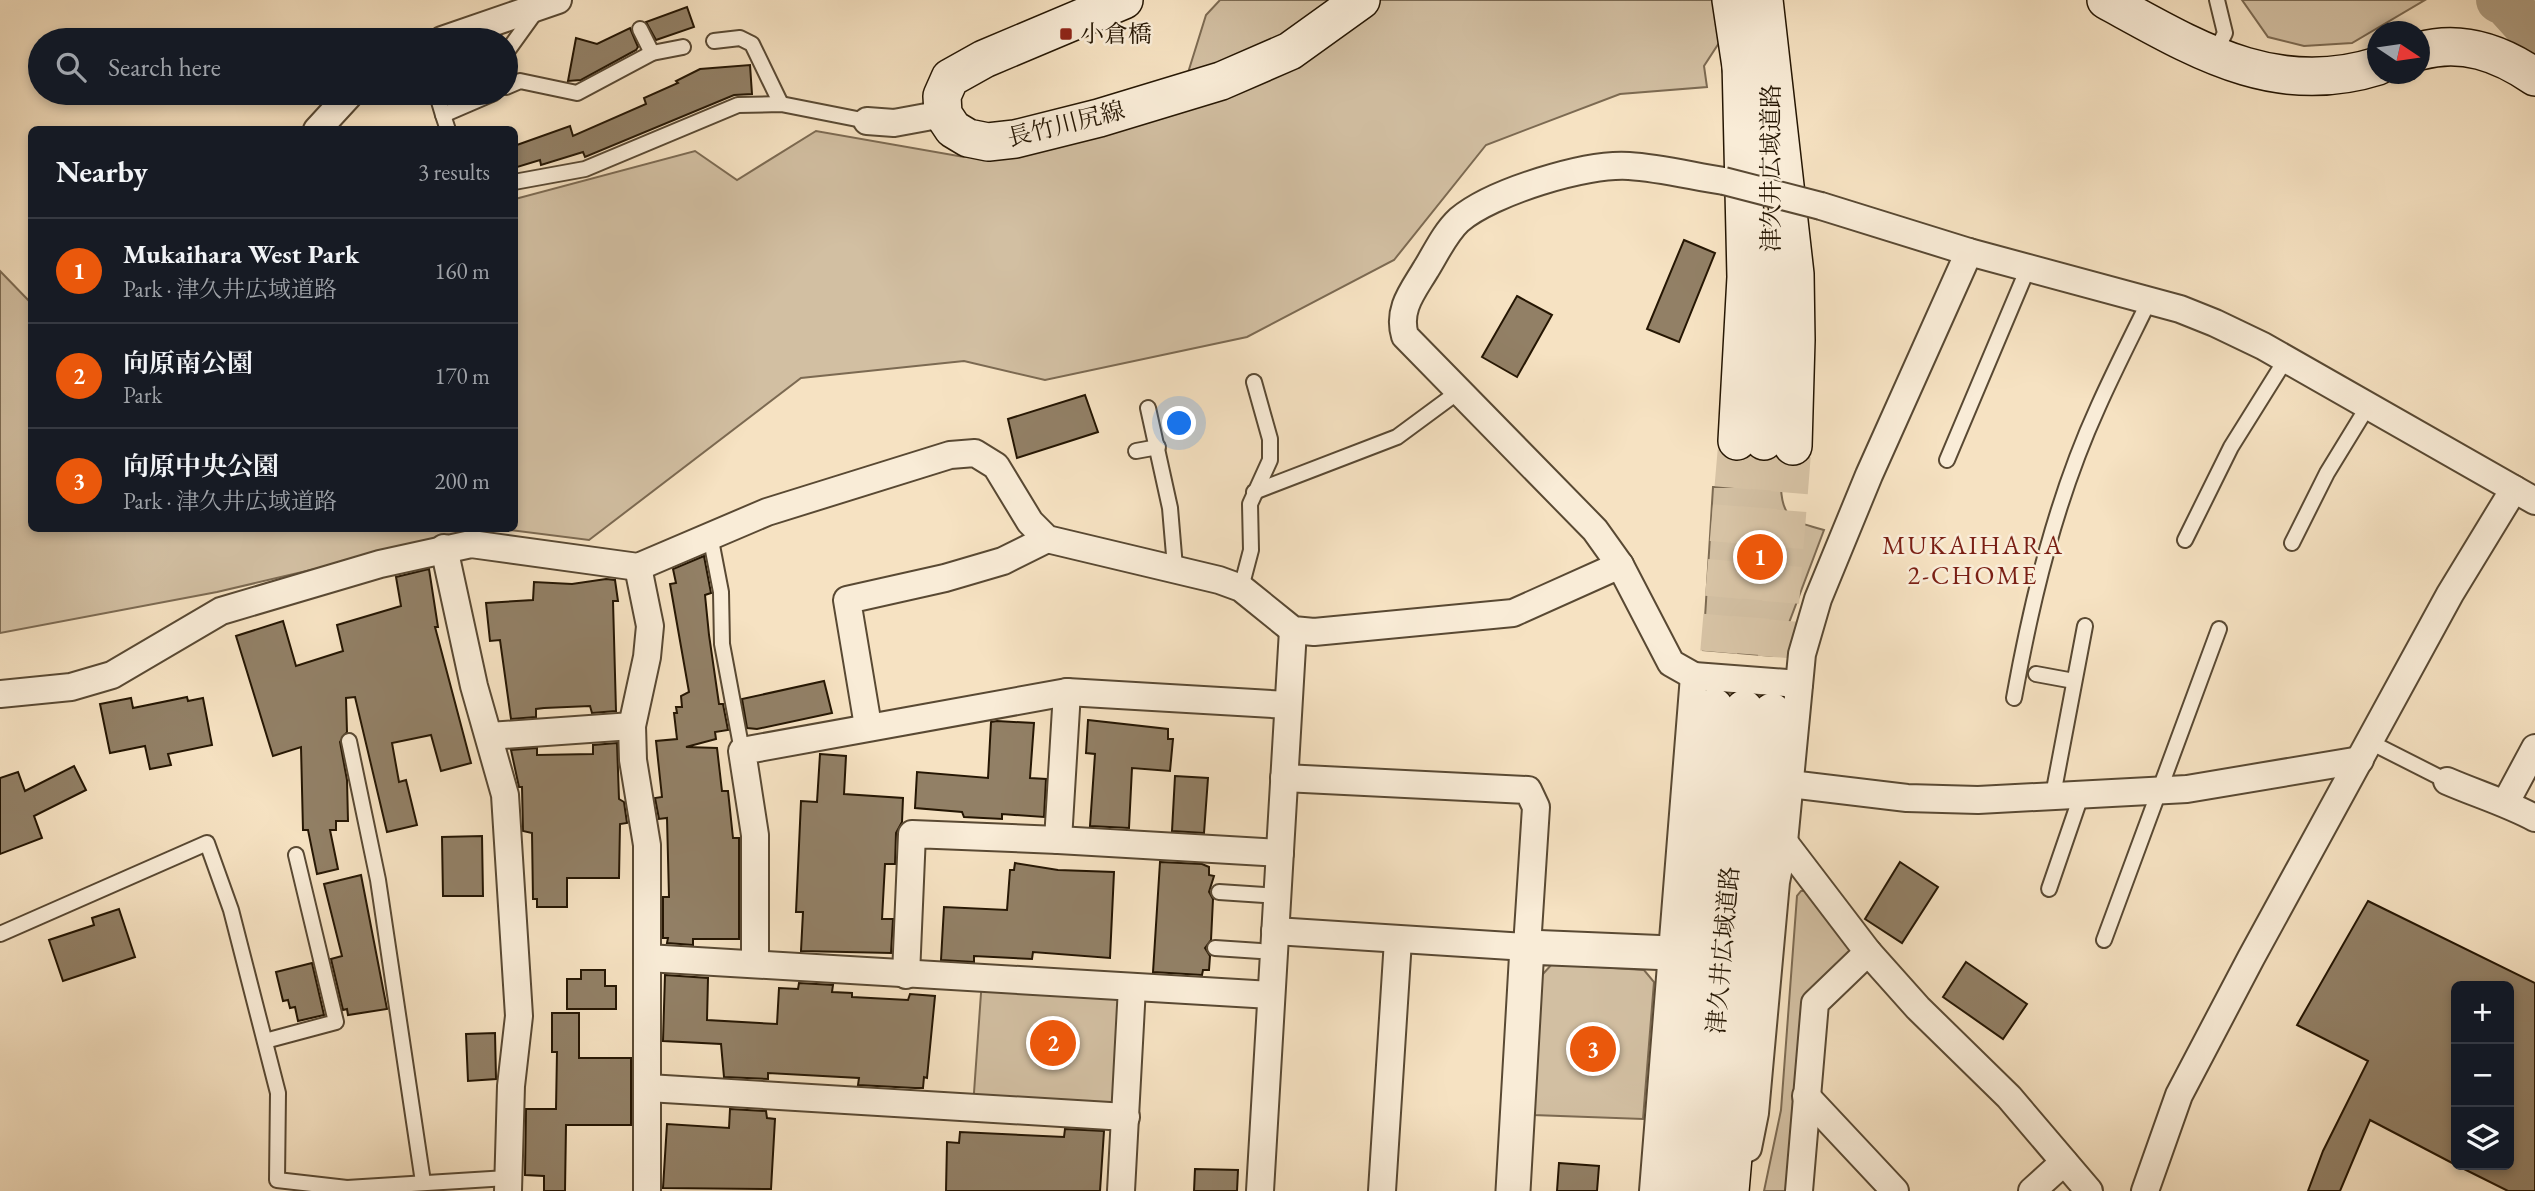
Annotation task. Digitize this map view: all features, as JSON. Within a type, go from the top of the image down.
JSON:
[{"type":"main road","points":[[943,114],[942,96],[950,78],[966,68],[1124,0]]},
{"type":"main road","name":"長竹川尻線","points":[[943,114],[953,129],[968,138],[988,142],[1099,118],[1222,82],[1259,67],[1290,51],[1361,0]]},
{"type":"main road","points":[[1731,0],[1756,59],[1794,274],[1796,340],[1765,443]]},
{"type":"main road","points":[[1764,0],[1756,59],[1746,277],[1765,443]]},
{"type":"main road","points":[[2106,0],[2214,56],[2278,75],[2314,78],[2353,74],[2367,70]]},
{"type":"main road","points":[[2430,49],[2469,48],[2496,55],[2535,77]]},
{"type":"main road","name":"津久井広域道路","points":[[1756,59],[1770,277],[1765,443]]},
{"type":"main road","points":[[1673,1191],[1743,709]]},
{"type":"main road","points":[[1730,1191],[1743,709]]},
{"type":"main road","name":"津久井広域道路","points":[[1702,1191],[1743,709]]},
{"type":"street","points":[[478,28],[548,5]]},
{"type":"street","points":[[321,126],[340,105]]},
{"type":"street","points":[[867,121],[894,123],[943,114]]},
{"type":"street","points":[[1799,684],[1694,676],[1671,663],[1620,565],[1595,530],[1405,336],[1401,324],[1404,306],[1460,220],[1481,207],[1548,178],[1597,166],[1629,166],[1724,181],[1821,206],[1969,252],[2149,301],[2215,323],[2286,359],[2525,495],[2450,594],[2179,1095],[2145,1191]]},
{"type":"street","points":[[1738,1191],[1755,1113],[1776,882],[1784,842],[1802,654],[1818,599],[1869,475],[1969,252]]},
{"type":"street","points":[[0,694],[71,687],[112,675],[221,611],[285,590],[444,548],[471,544],[638,567],[767,512],[950,455],[975,453],[996,467],[1030,522],[1046,539],[1175,567],[1241,588],[1293,630],[1326,631],[1513,612],[1620,565]]},
{"type":"street","points":[[868,726],[847,600],[946,578],[1003,561],[1046,539]]},
{"type":"street","points":[[444,548],[474,686],[505,795],[519,1016],[511,1086],[507,1185]]},
{"type":"street","points":[[638,567],[650,626],[647,657],[632,726],[633,761],[647,845],[647,1191]]},
{"type":"street","points":[[1260,1191],[1272,995],[1267,941],[1280,853],[1293,630]]},
{"type":"street","points":[[1653,1191],[1694,676]]},
{"type":"street","points":[[755,964],[755,835],[742,751],[1067,692],[1288,705]]},
{"type":"street","points":[[1058,841],[1067,692]]},
{"type":"street","points":[[489,736],[632,726]]},
{"type":"street","points":[[2506,802],[2535,748]]},
{"type":"street","points":[[1790,784],[1907,798],[1978,800],[2157,790],[2236,782],[2365,751]]},
{"type":"street","points":[[1284,778],[1528,790],[1536,807],[1513,1191]]},
{"type":"street","points":[[2447,781],[2489,799],[2506,802],[2535,818]]},
{"type":"street","points":[[906,975],[912,834],[1280,853]]},
{"type":"street","points":[[1784,842],[1868,952],[1918,1008],[2008,1097],[2089,1191]]},
{"type":"street","points":[[1267,941],[1398,940],[1671,953]]},
{"type":"street","points":[[1382,1191],[1398,940]]},
{"type":"street","points":[[1799,1191],[1815,1003],[1868,952]]},
{"type":"street","points":[[647,958],[1272,995]]},
{"type":"street","points":[[1121,1191],[1132,987]]},
{"type":"street","points":[[648,1088],[1126,1117]]},
{"type":"street","points":[[1806,1096],[1895,1191]]},
{"type":"street","points":[[2032,1191],[2064,1162]]},
{"type":"lane","points":[[2214,56],[2225,33],[2217,0]]},
{"type":"lane","points":[[518,39],[548,5]]},
{"type":"lane","points":[[640,29],[652,52]]},
{"type":"lane","points":[[713,41],[740,38],[752,44],[781,104]]},
{"type":"lane","points":[[518,82],[577,93],[652,52],[684,47]]},
{"type":"lane","points":[[518,181],[585,169],[627,154],[738,105],[781,104],[867,121]]},
{"type":"lane","points":[[440,105],[446,122],[474,105]]},
{"type":"lane","points":[[1948,460],[2028,268]]},
{"type":"lane","points":[[2014,698],[2030,610],[2061,502],[2097,408],[2149,301]]},
{"type":"lane","points":[[2185,540],[2231,447],[2286,359]]},
{"type":"lane","points":[[1241,588],[1251,550],[1250,504],[1270,460],[1270,439],[1254,382]]},
{"type":"lane","points":[[1255,492],[1397,437],[1458,392]]},
{"type":"lane","points":[[2292,543],[2327,473],[2368,406]]},
{"type":"lane","points":[[1148,408],[1170,508],[1175,567]]},
{"type":"lane","points":[[1136,451],[1158,447]]},
{"type":"lane","points":[[710,535],[721,592],[722,644],[742,751]]},
{"type":"lane","points":[[2053,795],[2085,626]]},
{"type":"lane","points":[[2104,940],[2157,790],[2219,629]]},
{"type":"lane","points":[[2036,674],[2074,681]]},
{"type":"lane","points":[[349,741],[378,880],[423,1182]]},
{"type":"lane","points":[[2365,751],[2447,781]]},
{"type":"lane","points":[[2049,889],[2082,793]]},
{"type":"lane","points":[[0,934],[207,843],[231,910],[278,1093],[276,1180],[347,1188],[423,1182],[507,1185]]},
{"type":"lane","points":[[265,1041],[336,1022],[296,855]]},
{"type":"lane","points":[[1219,892],[1264,895]]},
{"type":"lane","points":[[1215,948],[1267,941]]},
{"type":"shaded area","points":[[1220,0],[1747,0],[1704,66],[1707,87],[1620,94],[1486,145],[1394,260],[1247,337],[1045,380],[964,361],[801,378],[589,540],[518,531],[518,198],[695,151],[737,180],[816,131],[964,157],[1177,108],[1206,15]]},
{"type":"shaded area","points":[[2242,0],[2425,0],[2389,21],[2367,21],[2367,34],[2352,43],[2304,46],[2268,37]]},
{"type":"shaded area","points":[[0,271],[28,300],[28,532],[473,532],[217,592],[0,633]]},
{"type":"shaded area","points":[[1713,487],[1781,487],[1784,507],[1792,518],[1824,530],[1787,628],[1773,656],[1703,650]]},
{"type":"shaded area","points":[[1801,891],[1810,891],[1854,949],[1806,999],[1789,1191],[1764,1191],[1781,1110],[1797,896]]},
{"type":"shaded area","points":[[1552,964],[1644,970],[1654,982],[1643,1119],[1533,1115],[1542,975]]},
{"type":"shaded area","points":[[982,979],[1132,987],[1126,1117],[973,1107]]},
{"type":"building","points":[[687,7],[694,27],[656,40],[646,22]]},
{"type":"building","points":[[630,28],[638,47],[636,50],[581,80],[568,81],[576,38],[597,44]]},
{"type":"building","points":[[750,65],[752,94],[734,95],[585,157],[583,152],[541,165],[540,160],[518,167],[518,145],[570,126],[573,136],[646,104],[644,98],[678,83],[676,81],[700,69]]},
{"type":"building","points":[[1684,240],[1715,253],[1679,342],[1647,329]]},
{"type":"building","points":[[1517,296],[1552,315],[1517,377],[1482,357]]},
{"type":"building","points":[[1085,395],[1098,432],[1017,458],[1008,419]]},
{"type":"building","points":[[704,556],[711,593],[705,595],[709,635],[719,704],[723,704],[728,730],[715,732],[716,739],[686,747],[717,748],[722,791],[728,791],[733,838],[739,838],[739,939],[693,939],[693,945],[667,943],[668,938],[663,938],[663,897],[669,897],[667,818],[659,819],[655,798],[662,797],[656,741],[677,739],[674,713],[677,713],[676,707],[682,707],[681,696],[689,692],[670,584],[676,583],[673,569]]},
{"type":"building","points":[[429,569],[438,627],[435,627],[471,763],[441,771],[431,735],[392,743],[399,782],[406,780],[417,825],[387,832],[355,697],[346,698],[347,732],[340,742],[347,780],[348,821],[336,821],[336,830],[330,830],[338,869],[317,874],[308,830],[303,830],[301,747],[273,756],[236,636],[283,621],[296,666],[343,651],[337,625],[401,606],[396,577]]},
{"type":"building","points":[[615,580],[618,601],[613,601],[616,711],[592,713],[590,706],[544,708],[536,709],[536,717],[511,719],[500,640],[490,641],[486,603],[533,600],[534,582],[572,584]]},
{"type":"building","points":[[824,681],[832,713],[757,729],[747,728],[742,699]]},
{"type":"building","points":[[187,697],[188,701],[203,698],[212,745],[168,754],[171,765],[150,769],[145,746],[110,753],[100,704],[131,698],[133,708]]},
{"type":"building","points":[[1088,720],[1168,729],[1168,739],[1173,739],[1170,771],[1132,768],[1129,828],[1090,826],[1095,754],[1086,753]]},
{"type":"building","points":[[991,722],[1034,723],[1030,778],[1046,779],[1044,817],[1002,814],[1002,819],[964,817],[962,812],[915,808],[917,772],[988,778]]},
{"type":"building","points":[[617,743],[619,799],[624,802],[627,823],[620,824],[619,878],[567,878],[567,907],[537,907],[537,899],[533,899],[532,833],[523,831],[522,787],[519,787],[511,750],[537,748],[537,755],[593,754],[593,745]]},
{"type":"building","points":[[820,754],[846,756],[844,794],[903,798],[902,822],[896,833],[895,864],[885,864],[882,919],[893,919],[891,953],[801,951],[803,912],[796,912],[801,801],[817,802]]},
{"type":"building","points":[[74,766],[86,790],[34,816],[42,838],[0,854],[0,778],[18,772],[25,791]]},
{"type":"building","points":[[1175,776],[1208,778],[1204,833],[1172,831]]},
{"type":"building","points":[[482,836],[483,896],[443,896],[442,837]]},
{"type":"building","points":[[1160,862],[1202,864],[1209,867],[1209,875],[1214,876],[1209,892],[1213,899],[1211,940],[1205,948],[1210,956],[1209,970],[1203,970],[1202,975],[1153,972]]},
{"type":"building","points":[[1900,862],[1938,887],[1902,943],[1865,919]]},
{"type":"building","points":[[1015,863],[1058,870],[1114,872],[1110,958],[1033,952],[1032,959],[974,956],[974,962],[941,960],[944,907],[1007,910],[1010,870],[1014,870]]},
{"type":"building","points":[[361,875],[387,1009],[348,1015],[347,1009],[343,1010],[331,959],[342,956],[324,884]]},
{"type":"building","points":[[2368,901],[2535,983],[2535,1191],[2508,1191],[2466,1170],[2514,1170],[2514,981],[2451,981],[2451,1162],[2370,1120],[2340,1191],[2308,1191],[2323,1151],[2368,1061],[2297,1025]]},
{"type":"building","points":[[119,909],[135,957],[63,981],[49,940],[94,925],[92,918]]},
{"type":"building","points":[[1966,962],[2027,1004],[2003,1039],[1943,997]]},
{"type":"building","points":[[312,963],[324,1015],[298,1021],[295,1007],[290,1008],[288,1000],[283,1001],[276,972]]},
{"type":"building","points":[[581,970],[605,970],[605,986],[616,986],[616,1009],[567,1009],[567,979],[581,979]]},
{"type":"building","points":[[665,975],[708,978],[707,1020],[777,1024],[779,988],[798,989],[799,983],[833,985],[832,992],[852,993],[852,997],[908,1000],[910,994],[935,996],[927,1078],[924,1077],[923,1088],[858,1085],[859,1078],[768,1073],[768,1079],[724,1077],[721,1044],[663,1041]]},
{"type":"building","points":[[552,1013],[579,1013],[579,1058],[631,1058],[631,1125],[566,1125],[565,1191],[544,1191],[544,1176],[525,1175],[526,1109],[556,1109],[557,1052],[552,1052]]},
{"type":"building","points":[[495,1033],[496,1079],[468,1081],[466,1034]]},
{"type":"building","points":[[730,1109],[766,1111],[767,1118],[775,1119],[771,1189],[663,1188],[667,1124],[729,1128]]},
{"type":"building","points":[[1065,1129],[1104,1131],[1100,1191],[946,1191],[947,1142],[959,1143],[960,1132],[1064,1137]]},
{"type":"building","points":[[1559,1163],[1599,1166],[1597,1191],[1557,1191]]},
{"type":"building","points":[[1195,1169],[1238,1170],[1237,1191],[1194,1191]]},
{"type":"waterway","points":[[2499,0],[2506,3],[2535,35]]},
{"type":"tunnel","points":[[1714,707],[1737,441]]},
{"type":"tunnel","points":[[1744,709],[1764,441]]},
{"type":"tunnel","points":[[1772,712],[1793,446]]},
{"type":"place","name":"小倉橋","points":[[1066,34]]},
{"type":"place","name":"Mukaihara West Park","points":[[1760,557]]},
{"type":"place","name":"向原南公園","points":[[1053,1043]]},
{"type":"place","name":"向原中央公園","points":[[1593,1049]]},
{"type":"district","name":"MUKAIHARA 2-CHOME","points":[[1973,560]]}]
